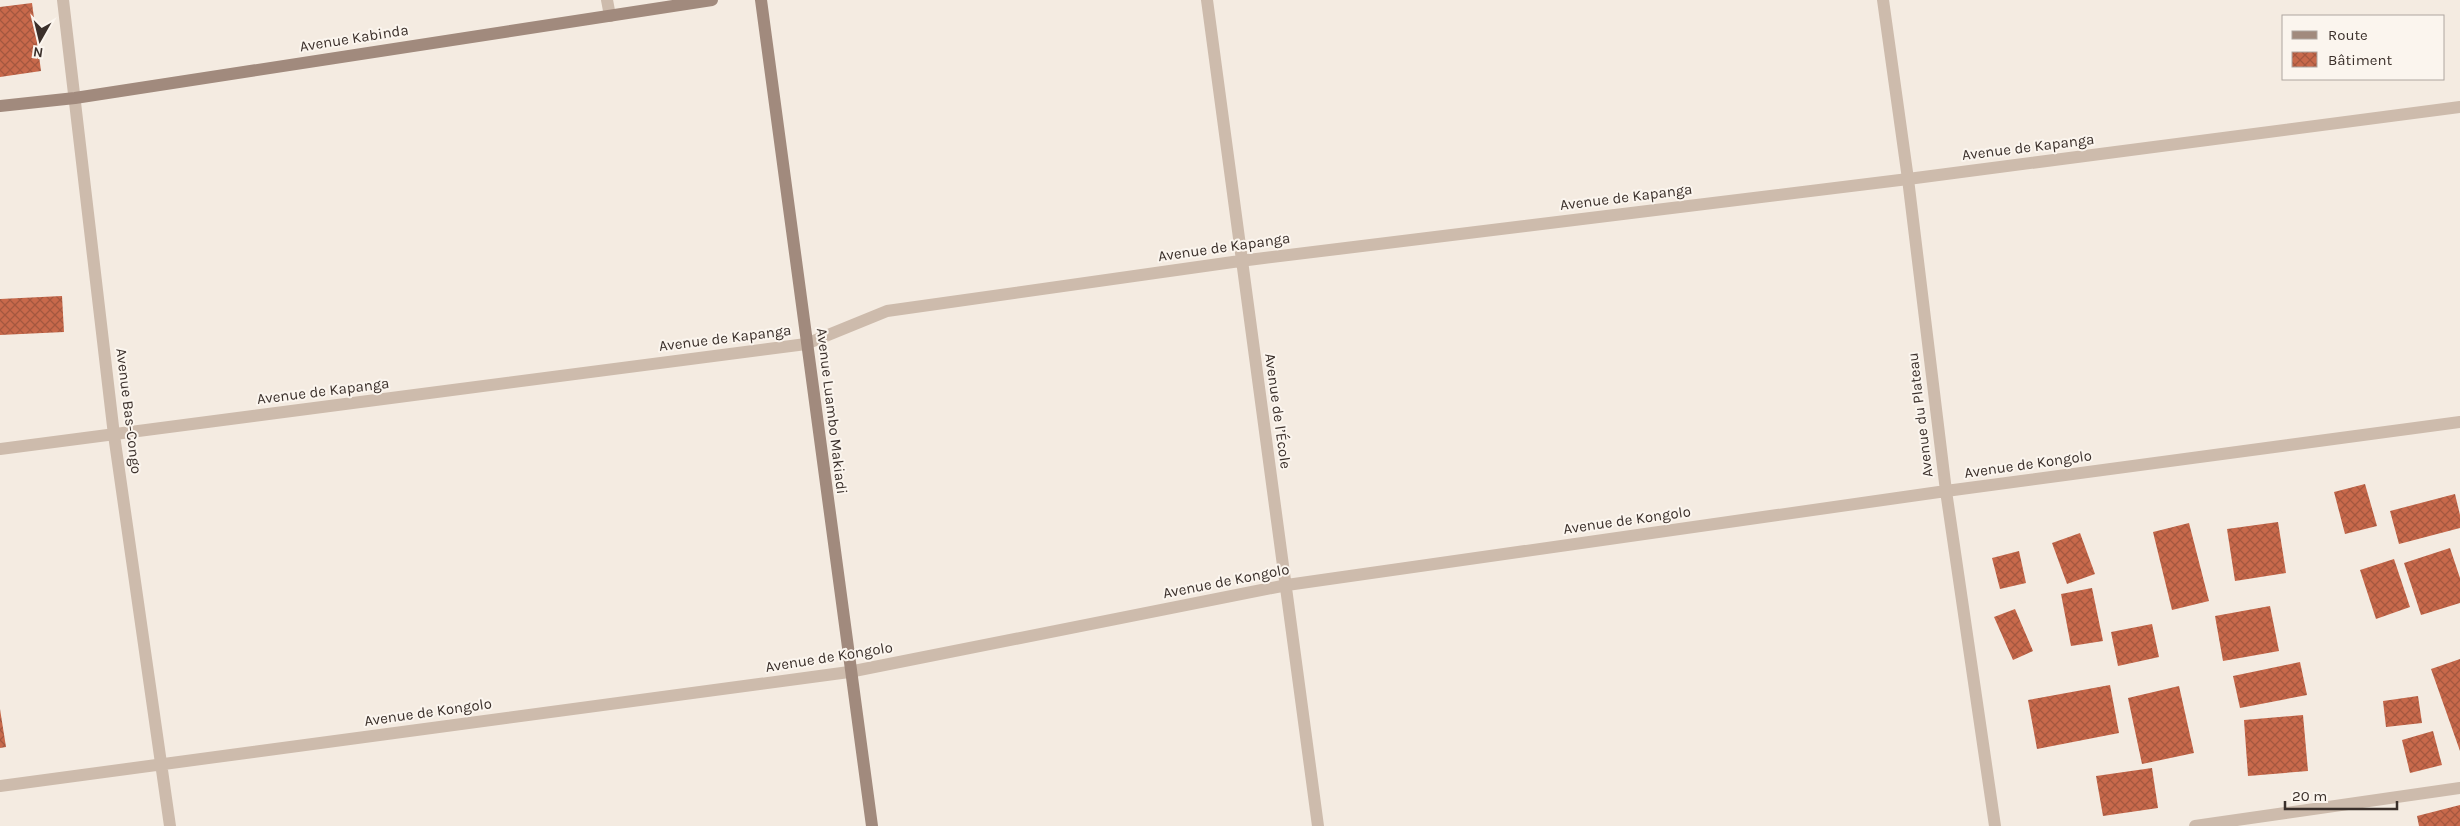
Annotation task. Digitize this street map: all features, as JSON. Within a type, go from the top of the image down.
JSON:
[{"type":"main road","name":"Avenue Kabinda","points":[[0,106],[75,98],[712,0]]},
{"type":"main road","name":"Avenue Luambo Makiadi","points":[[761,0],[872,826]]},
{"type":"street","name":"Avenue Bas-Congo","points":[[63,0],[114,434],[170,826]]},
{"type":"street","points":[[607,0],[610,16]]},
{"type":"street","name":"Avenue de l’École","points":[[1207,0],[1240,261],[1288,585],[1318,826]]},
{"type":"street","name":"Avenue du Plateau","points":[[1883,0],[1908,178],[1946,491],[1995,826]]},
{"type":"street","name":"Avenue de Kapanga","points":[[0,449],[806,344],[887,311],[1240,261],[2460,107]]},
{"type":"street","name":"Avenue de Kongolo","points":[[0,786],[850,672],[1288,585],[1946,491],[2460,422]]},
{"type":"street","points":[[2195,826],[2460,788]]},
{"type":"building","points":[[32,3],[41,71],[0,77],[0,7]]},
{"type":"building","points":[[62,296],[64,332],[0,335],[0,299]]},
{"type":"building","points":[[2365,484],[2377,526],[2345,534],[2334,492]]},
{"type":"building","points":[[2455,494],[2460,515],[2460,528],[2399,544],[2390,511]]},
{"type":"building","points":[[2278,522],[2286,573],[2235,581],[2227,529]]},
{"type":"building","points":[[2189,523],[2209,601],[2172,610],[2153,532]]},
{"type":"building","points":[[2080,533],[2095,574],[2067,584],[2052,543]]},
{"type":"building","points":[[2450,548],[2460,578],[2460,603],[2421,615],[2404,563]]},
{"type":"building","points":[[2019,551],[2026,583],[2000,589],[1992,558]]},
{"type":"building","points":[[2394,559],[2410,607],[2376,619],[2360,570]]},
{"type":"building","points":[[2092,588],[2103,641],[2071,646],[2061,594]]},
{"type":"building","points":[[2270,606],[2279,651],[2223,661],[2215,616]]},
{"type":"building","points":[[2015,609],[2033,651],[2013,660],[1994,617]]},
{"type":"building","points":[[2152,624],[2159,657],[2118,666],[2111,632]]},
{"type":"building","points":[[2460,659],[2460,751],[2431,669]]},
{"type":"building","points":[[2300,662],[2307,695],[2240,708],[2233,676]]},
{"type":"building","points":[[2110,685],[2119,733],[2037,749],[2028,700]]},
{"type":"building","points":[[2179,686],[2194,753],[2142,764],[2128,698]]},
{"type":"building","points":[[2418,696],[2422,723],[2386,727],[2383,701]]},
{"type":"building","points":[[0,709],[6,747],[0,748]]},
{"type":"building","points":[[2303,715],[2308,771],[2248,776],[2244,720]]},
{"type":"building","points":[[2433,731],[2442,765],[2410,773],[2402,740]]},
{"type":"building","points":[[2152,768],[2158,808],[2103,816],[2096,776]]},
{"type":"building","points":[[2460,805],[2460,826],[2419,826],[2417,816]]}]
